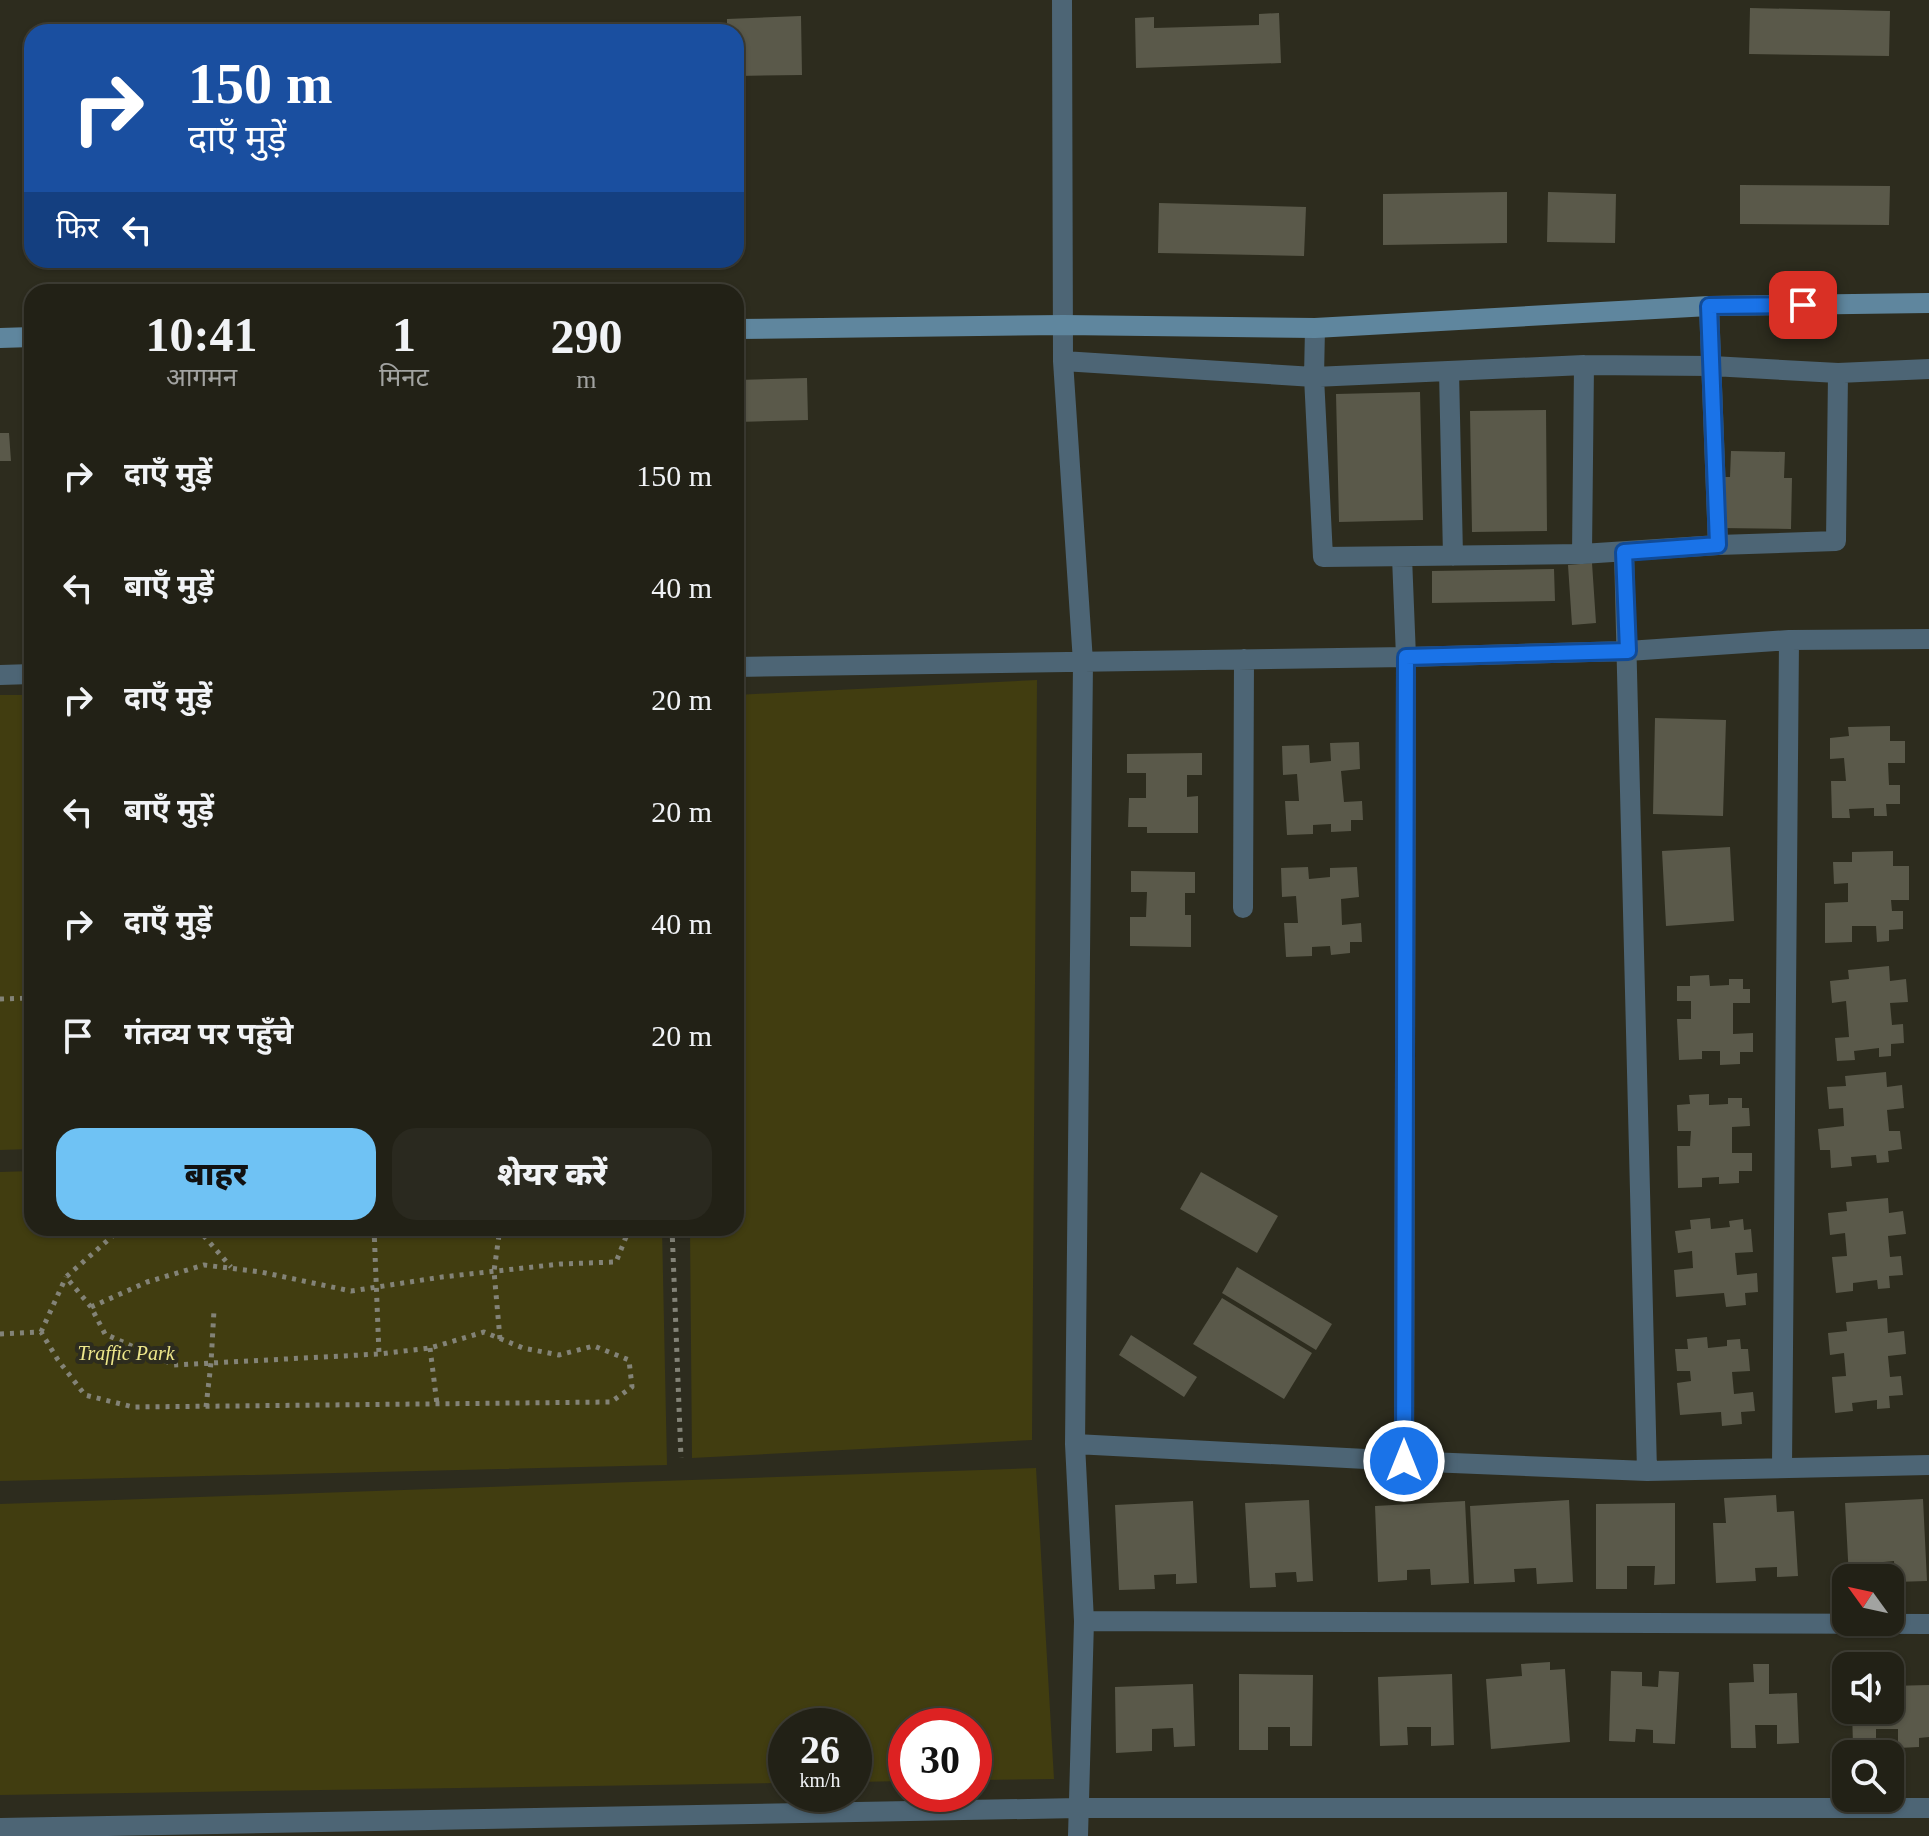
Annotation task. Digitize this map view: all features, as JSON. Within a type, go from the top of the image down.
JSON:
[{"type":"main road","points":[[744,329],[1063,325],[1315,328],[1709,306],[1929,303]]},
{"type":"main road","points":[[0,338],[24,337]]},
{"type":"street","points":[[1062,0],[1063,361],[1083,662],[1075,1444],[1084,1621],[1078,1836]]},
{"type":"street","points":[[1709,306],[1718,545]]},
{"type":"street","points":[[1315,328],[1314,377],[1323,557],[1582,554],[1836,541],[1838,373]]},
{"type":"street","points":[[1063,361],[1314,377],[1584,365],[1712,366],[1838,373],[1929,369]]},
{"type":"street","points":[[1582,554],[1584,365]]},
{"type":"street","points":[[1449,371],[1453,556]]},
{"type":"street","points":[[1624,552],[1647,1471]]},
{"type":"street","points":[[1402,557],[1406,657],[1404,1461]]},
{"type":"street","points":[[744,667],[1406,657],[1628,651],[1789,640],[1929,639]]},
{"type":"street","points":[[1782,1467],[1789,640]]},
{"type":"street","points":[[1243,908],[1244,659]]},
{"type":"street","points":[[0,675],[24,674]]},
{"type":"street","points":[[1075,1444],[1647,1471],[1929,1465]]},
{"type":"street","points":[[1084,1621],[1929,1624]]},
{"type":"street","points":[[0,1828],[1078,1808],[1929,1808]]},
{"type":"path","points":[[0,999],[24,998]]},
{"type":"path","points":[[41,1332],[66,1277],[113,1236]]},
{"type":"path","points":[[204,1236],[232,1268]]},
{"type":"path","points":[[375,1236],[379,1354]]},
{"type":"path","points":[[499,1236],[494,1271],[500,1339]]},
{"type":"path","points":[[91,1307],[147,1282],[204,1265],[351,1291],[494,1271],[616,1262],[625,1236]]},
{"type":"path","points":[[672,1236],[681,1458]]},
{"type":"path","points":[[41,1332],[85,1395],[133,1407],[611,1402],[632,1387],[629,1360],[594,1346],[559,1355],[523,1348],[484,1332],[430,1348],[379,1354],[174,1365],[105,1334],[91,1307],[66,1277]]},
{"type":"path","points":[[206,1407],[214,1310]]},
{"type":"path","points":[[0,1334],[41,1332]]},
{"type":"path","points":[[430,1348],[437,1404]]},
{"type":"green space","points":[[1037,680],[1032,1440],[692,1458],[690,1236],[744,1236],[744,695]]},
{"type":"green space","points":[[0,695],[24,695],[24,1149],[0,1150]]},
{"type":"green space","name":"Traffic Park","points":[[24,1171],[24,1236],[662,1236],[667,1465],[0,1481],[0,1172]]},
{"type":"green space","points":[[1036,1468],[1054,1779],[992,1780],[992,1708],[888,1708],[888,1781],[872,1782],[872,1708],[768,1708],[768,1783],[0,1795],[0,1504]]},
{"type":"building","points":[[1750,8],[1890,11],[1889,56],[1749,54]]},
{"type":"building","points":[[1279,13],[1281,63],[1136,68],[1135,18],[1154,17],[1154,28],[1259,25],[1259,14]]},
{"type":"building","points":[[801,16],[802,75],[744,76],[744,24],[727,24],[727,19]]},
{"type":"building","points":[[1740,185],[1890,186],[1889,225],[1740,224]]},
{"type":"building","points":[[1507,192],[1507,243],[1383,245],[1383,194]]},
{"type":"building","points":[[1548,192],[1616,194],[1615,243],[1547,242]]},
{"type":"building","points":[[1159,203],[1306,207],[1304,256],[1158,253]]},
{"type":"building","points":[[807,378],[808,420],[744,422],[744,380]]},
{"type":"building","points":[[1420,392],[1423,520],[1339,522],[1336,394]]},
{"type":"building","points":[[1546,410],[1547,531],[1472,532],[1470,411]]},
{"type":"building","points":[[0,433],[9,433],[11,461],[0,461]]},
{"type":"building","points":[[1731,451],[1785,452],[1784,478],[1792,478],[1791,529],[1720,528],[1721,477],[1730,477]]},
{"type":"building","points":[[1592,563],[1596,623],[1572,625],[1568,565]]},
{"type":"building","points":[[1554,569],[1555,601],[1432,603],[1432,571]]},
{"type":"building","points":[[1655,718],[1726,720],[1723,816],[1653,814]]},
{"type":"building","points":[[1890,726],[1890,741],[1905,741],[1905,763],[1888,763],[1889,785],[1900,785],[1900,804],[1886,804],[1887,816],[1874,816],[1874,808],[1849,809],[1850,818],[1832,818],[1831,781],[1846,781],[1844,758],[1830,759],[1830,738],[1849,736],[1848,727]]},
{"type":"building","points":[[1359,742],[1360,769],[1341,771],[1344,802],[1362,801],[1363,820],[1351,820],[1351,831],[1331,832],[1331,824],[1313,825],[1313,834],[1287,835],[1285,801],[1299,801],[1297,774],[1283,775],[1282,746],[1309,745],[1310,763],[1331,761],[1330,743]]},
{"type":"building","points":[[1202,753],[1202,775],[1187,775],[1187,797],[1198,796],[1198,833],[1147,833],[1147,827],[1128,827],[1129,798],[1146,798],[1146,773],[1127,773],[1127,754]]},
{"type":"building","points":[[1730,847],[1734,921],[1666,926],[1662,851]]},
{"type":"building","points":[[1893,851],[1893,866],[1909,866],[1909,900],[1891,900],[1892,911],[1903,911],[1903,929],[1889,930],[1889,941],[1877,942],[1876,926],[1852,926],[1852,942],[1825,943],[1825,903],[1848,902],[1848,883],[1834,884],[1833,862],[1852,862],[1852,852]]},
{"type":"building","points":[[1308,867],[1309,879],[1330,877],[1330,868],[1357,867],[1359,897],[1341,899],[1342,925],[1361,923],[1362,942],[1350,942],[1350,953],[1331,955],[1330,946],[1312,947],[1312,956],[1286,957],[1284,923],[1298,923],[1296,896],[1282,897],[1281,868]]},
{"type":"building","points":[[1131,871],[1195,872],[1195,893],[1185,893],[1185,915],[1191,915],[1191,947],[1130,946],[1130,917],[1146,917],[1147,892],[1131,892]]},
{"type":"building","points":[[1889,966],[1890,981],[1906,979],[1908,1002],[1890,1003],[1892,1025],[1903,1024],[1904,1043],[1891,1044],[1891,1056],[1879,1057],[1879,1048],[1854,1051],[1855,1060],[1837,1061],[1835,1038],[1849,1037],[1846,1001],[1832,1003],[1830,981],[1849,979],[1848,970]]},
{"type":"building","points":[[1709,975],[1710,986],[1729,985],[1729,979],[1743,979],[1743,989],[1750,989],[1750,1003],[1733,1003],[1733,1034],[1753,1033],[1753,1052],[1740,1052],[1740,1064],[1720,1065],[1720,1051],[1702,1051],[1702,1059],[1679,1060],[1677,1019],[1691,1019],[1691,1001],[1677,1001],[1677,986],[1690,986],[1690,976]]},
{"type":"building","points":[[1886,1072],[1887,1087],[1902,1085],[1904,1108],[1887,1110],[1889,1131],[1900,1131],[1902,1149],[1888,1151],[1889,1162],[1877,1163],[1876,1155],[1851,1157],[1852,1166],[1831,1168],[1830,1150],[1820,1150],[1818,1129],[1844,1126],[1843,1108],[1829,1109],[1827,1087],[1846,1086],[1845,1076]]},
{"type":"building","points":[[1709,1094],[1709,1105],[1728,1104],[1728,1098],[1742,1098],[1742,1108],[1749,1108],[1750,1126],[1732,1127],[1732,1153],[1752,1153],[1752,1171],[1739,1171],[1739,1183],[1719,1184],[1719,1177],[1702,1178],[1702,1187],[1678,1188],[1677,1146],[1690,1146],[1691,1131],[1678,1131],[1677,1105],[1690,1104],[1689,1095]]},
{"type":"building","points":[[1201,1172],[1278,1216],[1257,1253],[1180,1209]]},
{"type":"building","points":[[1888,1198],[1889,1213],[1903,1211],[1906,1234],[1888,1236],[1890,1257],[1901,1256],[1903,1275],[1889,1276],[1890,1288],[1878,1289],[1877,1280],[1853,1283],[1853,1291],[1836,1293],[1832,1257],[1847,1256],[1845,1233],[1830,1235],[1828,1213],[1847,1211],[1846,1202]]},
{"type":"building","points":[[1710,1218],[1711,1229],[1730,1227],[1729,1221],[1743,1219],[1744,1230],[1751,1229],[1753,1252],[1735,1253],[1737,1275],[1757,1273],[1758,1292],[1745,1293],[1746,1305],[1726,1307],[1724,1293],[1676,1297],[1674,1270],[1693,1268],[1692,1251],[1678,1253],[1675,1231],[1691,1229],[1690,1220]]},
{"type":"building","points":[[1237,1267],[1332,1324],[1316,1350],[1222,1293]]},
{"type":"building","points":[[1222,1298],[1312,1353],[1284,1399],[1193,1344]]},
{"type":"building","points":[[1887,1318],[1888,1333],[1904,1331],[1906,1354],[1888,1356],[1890,1377],[1901,1376],[1903,1395],[1889,1396],[1890,1408],[1877,1409],[1877,1400],[1852,1403],[1853,1411],[1835,1413],[1832,1377],[1846,1376],[1844,1353],[1830,1355],[1828,1333],[1847,1331],[1846,1322]]},
{"type":"building","points":[[1131,1335],[1197,1377],[1184,1397],[1119,1355]]},
{"type":"building","points":[[1707,1337],[1708,1348],[1727,1346],[1727,1340],[1740,1339],[1741,1349],[1748,1349],[1750,1371],[1732,1372],[1734,1394],[1753,1392],[1755,1411],[1741,1412],[1742,1424],[1722,1426],[1721,1412],[1680,1415],[1677,1383],[1691,1381],[1690,1371],[1677,1371],[1675,1349],[1688,1349],[1687,1339]]},
{"type":"building","points":[[1776,1495],[1777,1512],[1794,1511],[1798,1576],[1777,1577],[1777,1567],[1755,1568],[1756,1581],[1716,1583],[1713,1523],[1726,1523],[1724,1498]]},
{"type":"building","points":[[1923,1499],[1927,1581],[1904,1582],[1904,1564],[1894,1564],[1894,1561],[1848,1564],[1845,1503]]},
{"type":"building","points":[[1309,1500],[1313,1581],[1297,1582],[1296,1572],[1275,1573],[1276,1587],[1250,1588],[1245,1503]]},
{"type":"building","points":[[1569,1500],[1573,1582],[1537,1584],[1536,1568],[1514,1569],[1515,1582],[1474,1584],[1470,1506]]},
{"type":"building","points":[[1193,1501],[1197,1583],[1176,1584],[1176,1574],[1154,1575],[1155,1589],[1119,1590],[1115,1505]]},
{"type":"building","points":[[1465,1501],[1469,1583],[1431,1585],[1430,1569],[1407,1570],[1407,1580],[1378,1582],[1375,1506]]},
{"type":"building","points":[[1675,1503],[1675,1584],[1654,1585],[1655,1566],[1627,1566],[1627,1589],[1596,1589],[1596,1504]]},
{"type":"building","points":[[1550,1662],[1550,1670],[1565,1669],[1570,1742],[1491,1749],[1486,1679],[1522,1676],[1521,1664]]},
{"type":"building","points":[[1753,1664],[1769,1664],[1769,1694],[1797,1693],[1799,1743],[1777,1744],[1777,1725],[1755,1725],[1756,1748],[1731,1748],[1729,1683],[1754,1682]]},
{"type":"building","points":[[1611,1671],[1642,1672],[1642,1686],[1658,1687],[1659,1671],[1679,1672],[1675,1744],[1653,1743],[1653,1730],[1636,1729],[1635,1742],[1609,1741]]},
{"type":"building","points":[[1239,1674],[1313,1675],[1312,1746],[1290,1746],[1290,1727],[1268,1727],[1268,1750],[1239,1750]]},
{"type":"building","points":[[1452,1674],[1454,1745],[1431,1746],[1431,1727],[1407,1727],[1408,1745],[1380,1746],[1378,1677]]},
{"type":"building","points":[[1193,1684],[1195,1746],[1174,1747],[1173,1728],[1152,1729],[1152,1751],[1116,1753],[1115,1687]]},
{"type":"building","points":[[1929,1685],[1929,1737],[1919,1738],[1919,1747],[1904,1748],[1904,1740],[1898,1740],[1898,1729],[1876,1729],[1876,1740],[1853,1740],[1852,1724],[1904,1724],[1904,1686]]},
{"type":"route","points":[[1404,1461],[1406,657],[1628,651],[1624,552],[1718,545],[1709,306],[1803,305]]}]
